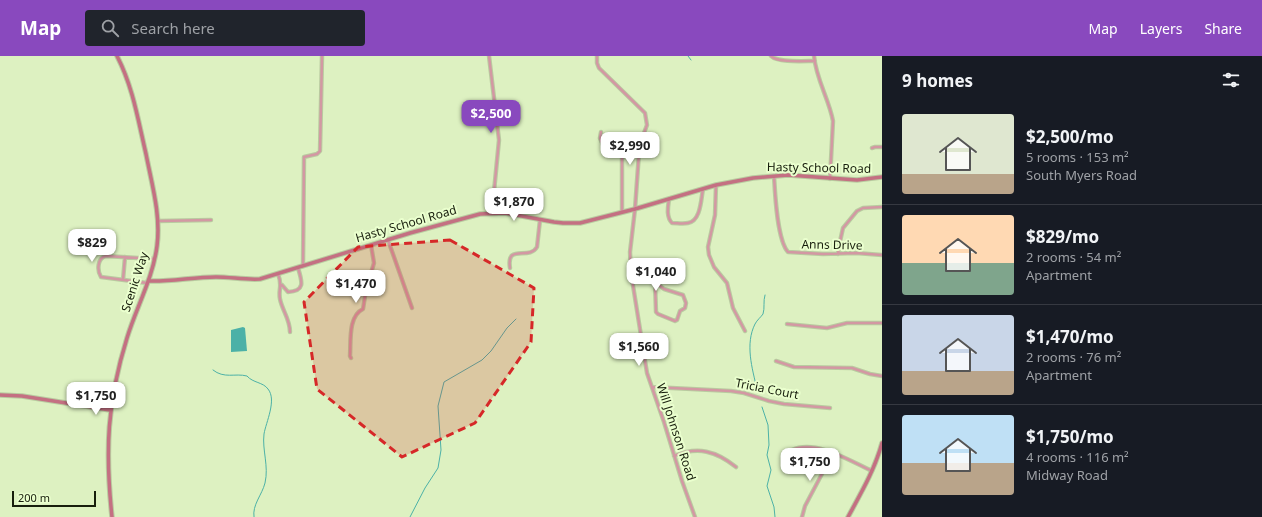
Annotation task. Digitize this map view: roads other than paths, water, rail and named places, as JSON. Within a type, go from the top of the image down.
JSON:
[{"type":"street","name":"Scenic Way","points":[[112,517],[108,464],[110,410],[115,380],[154,259],[158,235],[158,222],[153,188],[135,103],[117,56]]},
{"type":"street","points":[[303,266],[304,157],[317,154],[320,151],[322,56]]},
{"type":"street","points":[[489,56],[499,140],[492,212]]},
{"type":"street","name":"Will Johnson Road","points":[[597,56],[599,68],[645,113],[647,119],[648,125],[641,141],[639,153],[630,252],[632,279],[647,372],[682,482],[695,517]]},
{"type":"street","points":[[770,56],[781,60],[815,61]]},
{"type":"street","points":[[814,56],[818,78],[833,121],[830,179]]},
{"type":"street","points":[[601,132],[600,138],[603,145],[618,152],[622,157],[622,212]]},
{"type":"street","points":[[872,148],[882,147]]},
{"type":"street","name":"Hasty School Road","points":[[147,282],[218,277],[260,279],[469,216],[492,212],[517,214],[563,223],[580,222],[635,209],[716,185],[753,178],[774,175],[857,180],[882,178]]},
{"type":"street","name":"Anns Drive","points":[[774,175],[777,216],[786,251],[796,253],[882,255]]},
{"type":"street","points":[[716,185],[715,215],[708,247],[709,255],[714,267],[726,283],[733,308],[745,331]]},
{"type":"street","points":[[669,199],[668,218],[670,222],[689,223],[692,222],[697,216],[702,189]]},
{"type":"street","points":[[838,254],[838,246],[843,228],[857,211],[863,208],[882,207]]},
{"type":"street","points":[[510,268],[510,260],[513,254],[530,253],[535,251],[537,247],[540,219]]},
{"type":"street","points":[[158,222],[211,220]]},
{"type":"street","points":[[388,240],[412,308]]},
{"type":"street","points":[[351,358],[353,319],[358,311],[363,309],[366,290],[373,270],[374,258],[371,245]]},
{"type":"street","points":[[147,282],[101,277],[99,274],[100,260],[102,257],[106,256],[154,259]]},
{"type":"street","points":[[123,280],[125,257]]},
{"type":"street","points":[[278,274],[283,288],[288,292],[298,290],[302,284],[298,268]]},
{"type":"street","points":[[632,279],[648,278],[655,282],[664,289],[683,295],[686,303],[685,308],[680,311],[677,320],[675,321],[656,312],[655,282]]},
{"type":"street","points":[[281,283],[280,300],[290,324],[290,332]]},
{"type":"street","points":[[787,324],[828,328],[847,323],[882,324]]},
{"type":"street","points":[[776,361],[794,367],[852,368],[882,376]]},
{"type":"street","name":"Tricia Court","points":[[652,387],[730,391],[744,393],[784,404],[830,408]]},
{"type":"street","points":[[0,395],[22,396],[110,410]]},
{"type":"street","points":[[848,517],[881,453],[882,443]]},
{"type":"street","points":[[792,450],[798,447],[820,448],[872,471]]},
{"type":"street","points":[[674,456],[689,451],[704,451],[717,454],[728,460],[736,467]]},
{"type":"street","points":[[802,517],[805,506],[833,453]]},
{"type":"water","points":[[243,327],[245,328],[247,351],[231,352],[231,330]]},
{"type":"waterway","points":[[688,56],[691,60]]},
{"type":"waterway","points":[[757,389],[750,356],[750,340],[755,324],[763,314],[765,295]]},
{"type":"waterway","points":[[410,517],[425,488],[438,468],[441,450],[438,406],[444,382],[482,360],[516,319]]},
{"type":"waterway","points":[[213,370],[217,373],[225,375],[247,376],[266,387],[270,394],[271,405],[264,434],[266,477],[264,487],[254,508],[254,517]]},
{"type":"waterway","points":[[762,407],[768,425],[769,445],[767,455],[771,470],[767,486],[774,507],[775,517]]}]
